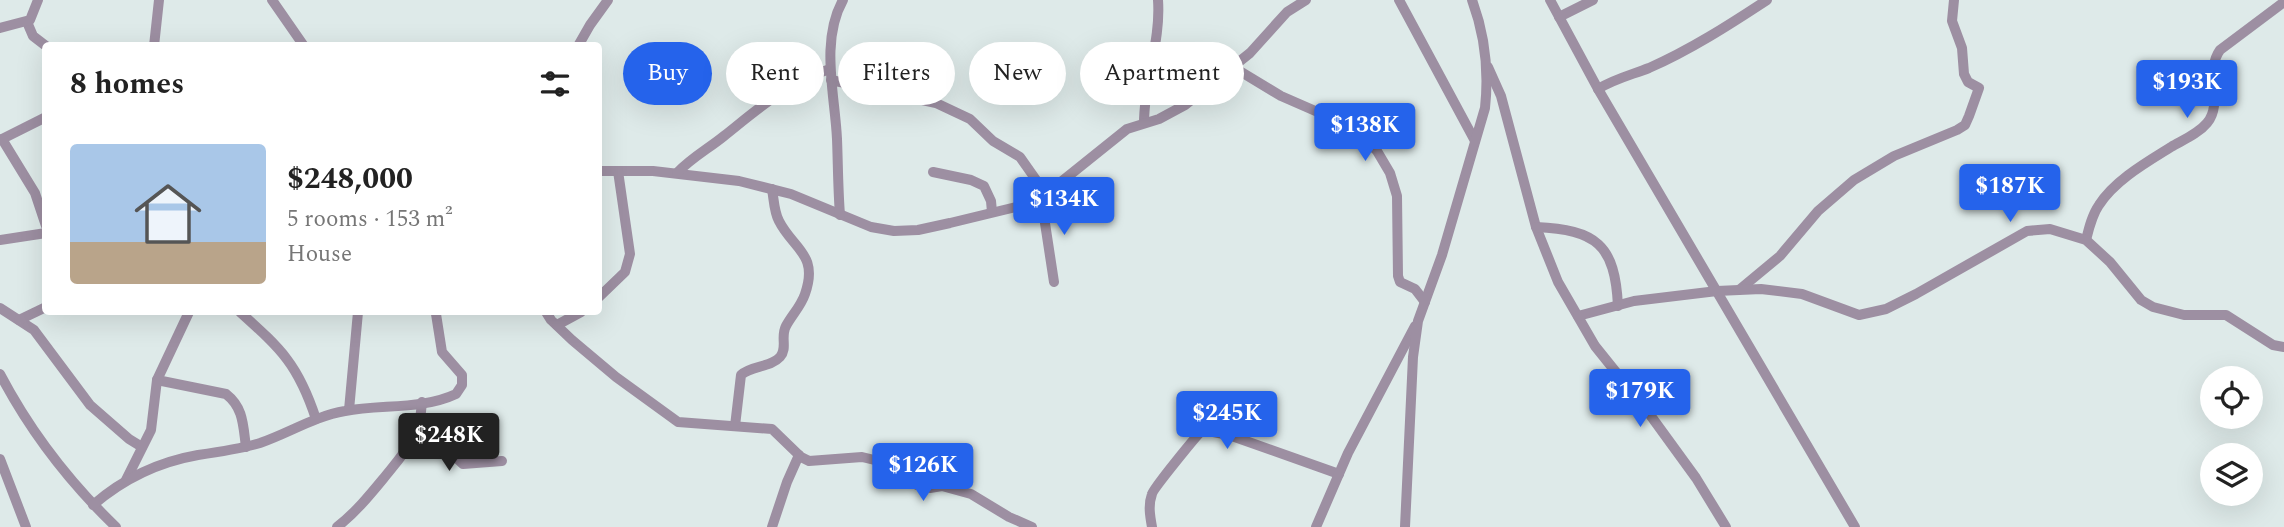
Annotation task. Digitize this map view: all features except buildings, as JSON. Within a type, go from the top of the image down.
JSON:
[{"type":"street","points":[[0,28],[27,22],[34,13],[38,0]]},
{"type":"street","points":[[154,42],[159,0]]},
{"type":"street","points":[[272,0],[301,42]]},
{"type":"street","points":[[581,42],[608,0]]},
{"type":"street","points":[[1144,122],[1145,92],[1159,33],[1158,0]]},
{"type":"street","points":[[1244,58],[1287,12],[1306,0]]},
{"type":"street","points":[[1399,0],[1475,141]]},
{"type":"street","points":[[1315,527],[1339,474],[1418,321],[1442,255],[1485,108],[1485,49],[1472,0]]},
{"type":"street","points":[[1550,0],[1598,89],[1855,527]]},
{"type":"street","points":[[1559,17],[1593,0]]},
{"type":"street","points":[[1598,89],[1615,79],[1649,68],[1673,56],[1767,0]]},
{"type":"street","points":[[1739,290],[1780,256],[1818,212],[1854,180],[1894,156],[1965,125],[1979,88],[1968,82],[1964,74],[1962,48],[1952,21],[1954,0]]},
{"type":"street","points":[[840,2],[832,39],[831,75],[840,215]]},
{"type":"street","points":[[2086,240],[2098,205],[2111,190],[2160,154],[2204,127],[2210,120],[2214,110],[2215,57],[2220,50],[2284,2]]},
{"type":"street","points":[[27,22],[33,36],[42,43]]},
{"type":"street","points":[[1486,64],[1501,96],[1536,227],[1554,273],[1605,360],[1635,395],[1696,478],[1726,527]]},
{"type":"street","points":[[677,173],[696,155],[722,138],[777,93],[818,73],[936,103],[971,119],[993,141],[1020,158],[1044,196],[1054,282]]},
{"type":"street","points":[[1244,74],[1281,96],[1352,127],[1377,151],[1390,173],[1397,196],[1398,276],[1400,282],[1415,289],[1425,302]]},
{"type":"street","points":[[602,171],[712,176],[791,194],[871,227],[906,230],[940,226],[1016,207],[1044,196],[1127,129],[1169,116],[1183,105]]},
{"type":"street","points":[[42,119],[1,139],[35,193],[42,214]]},
{"type":"street","points":[[602,294],[625,272],[630,254],[618,171]]},
{"type":"street","points":[[933,172],[971,180],[985,187],[992,212]]},
{"type":"street","points":[[736,426],[741,375],[746,370],[779,358],[784,349],[784,329],[806,291],[808,267],[799,247],[780,225],[772,189]]},
{"type":"street","points":[[1536,227],[1568,231],[1597,241],[1609,260],[1618,306]]},
{"type":"street","points":[[1578,316],[1634,301],[1739,290],[1784,290],[1859,315],[1869,314],[1886,309],[1944,280],[2027,231],[2050,229],[2086,240],[2110,262],[2147,304],[2184,316],[2226,316],[2273,345],[2284,347]]},
{"type":"street","points":[[0,240],[42,234]]},
{"type":"street","points":[[0,308],[34,330],[90,405],[123,435],[142,447]]},
{"type":"street","points":[[19,320],[42,309]]},
{"type":"street","points":[[126,480],[150,430],[157,380],[187,315]]},
{"type":"street","points":[[243,315],[293,366],[302,380],[316,419]]},
{"type":"street","points":[[349,410],[358,315]]},
{"type":"street","points":[[93,505],[126,480],[195,456],[246,447],[316,419],[349,410],[450,397],[460,390],[462,376],[442,352],[436,315]]},
{"type":"street","points":[[548,315],[556,325],[616,377],[678,422],[772,429],[809,461],[862,457],[887,463],[917,485],[930,488],[942,486],[971,494],[1006,522],[1032,527]]},
{"type":"street","points":[[556,325],[576,315]]},
{"type":"street","points":[[1405,527],[1413,357],[1418,321]]},
{"type":"street","points":[[0,374],[13,402],[34,433],[69,478],[116,527]]},
{"type":"street","points":[[157,380],[226,394],[233,399],[242,417],[246,447]]},
{"type":"street","points":[[337,527],[405,454],[419,423],[422,402]]},
{"type":"street","points":[[419,423],[463,464],[502,461]]},
{"type":"street","points":[[1152,527],[1149,509],[1154,489],[1173,468],[1194,437],[1203,430],[1228,435],[1339,474]]},
{"type":"street","points":[[772,527],[786,482],[799,455]]},
{"type":"street","points":[[0,459],[26,527]]}]
